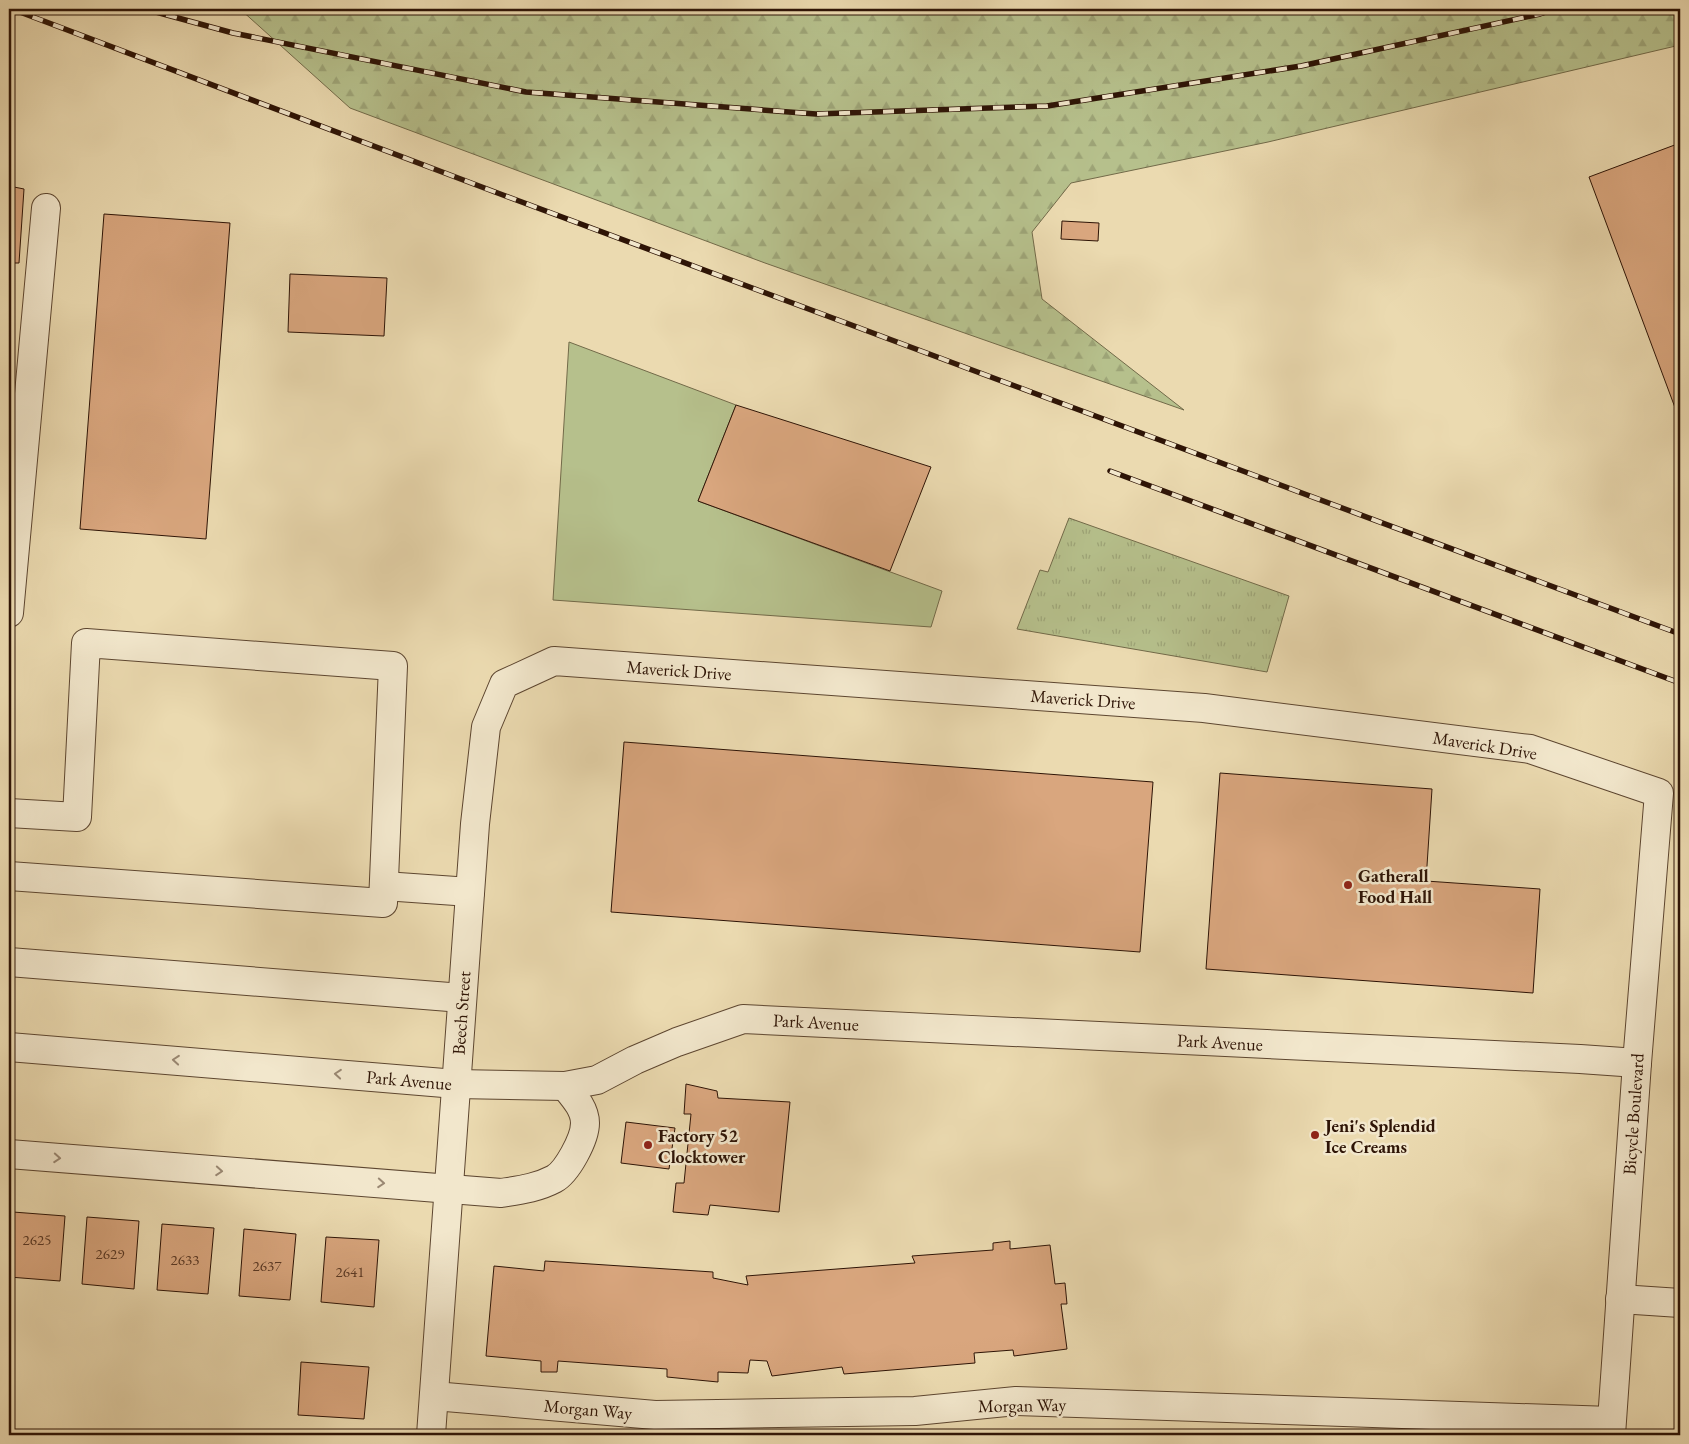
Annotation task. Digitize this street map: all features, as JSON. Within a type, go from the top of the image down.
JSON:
[{"type":"street","points":[[9,613],[46,208]]},
{"type":"street","points":[[9,813],[77,817],[86,643],[393,666],[383,903],[9,876]]},
{"type":"street","name":"Maverick Drive","points":[[504,684],[554,661],[1204,708],[1530,749],[1658,794]]},
{"type":"street","name":"Beech Street","points":[[431,1435],[470,892],[486,727],[504,684]]},
{"type":"street","name":"Bicycle Boulevard","points":[[1611,1428],[1658,794]]},
{"type":"street","points":[[384,886],[470,892]]},
{"type":"street","points":[[9,962],[462,998]]},
{"type":"street","name":"Park Avenue","points":[[9,1047],[456,1084],[565,1086],[597,1080],[635,1060],[677,1042],[743,1019],[1550,1057],[1637,1063]]},
{"type":"street","points":[[9,1154],[501,1193],[532,1189],[556,1178],[576,1156],[585,1124],[580,1105],[565,1086]]},
{"type":"street","points":[[1620,1299],[1680,1303]]},
{"type":"street","name":"Morgan Way","points":[[434,1396],[655,1414],[915,1411],[1016,1402],[1611,1428]]},
{"type":"green space","points":[[240,9],[1680,9],[1680,45],[1268,142],[1071,183],[1032,232],[1042,299],[1184,410],[765,263],[350,108]]},
{"type":"green space","points":[[569,342],[736,405],[698,501],[942,591],[931,627],[553,600]]},
{"type":"green space","points":[[1069,518],[1289,596],[1267,672],[1017,629],[1040,570],[1048,572]]},
{"type":"building","points":[[1680,143],[1680,421],[1589,177]]},
{"type":"building","points":[[9,186],[24,189],[19,263],[9,263]]},
{"type":"building","points":[[104,214],[230,223],[206,539],[80,529]]},
{"type":"building","points":[[1062,221],[1099,223],[1098,241],[1061,239]]},
{"type":"building","points":[[290,274],[387,278],[384,336],[288,332]]},
{"type":"building","points":[[736,405],[931,467],[890,571],[698,501]]},
{"type":"building","points":[[624,742],[1153,782],[1140,952],[611,912]]},
{"type":"building","name":"Gatherall Food Hall","points":[[1220,773],[1432,789],[1426,881],[1540,889],[1533,993],[1206,969]]},
{"type":"building","points":[[686,1084],[717,1091],[718,1098],[790,1102],[779,1212],[710,1205],[708,1215],[673,1212],[676,1183],[684,1183],[691,1114],[684,1114]]},
{"type":"building","name":"Factory 52 Clocktower","points":[[626,1122],[675,1128],[669,1169],[621,1163]]},
{"type":"building","points":[[13,1212],[65,1216],[60,1281],[9,1277]]},
{"type":"building","points":[[87,1217],[139,1221],[134,1289],[82,1284]]},
{"type":"building","points":[[162,1224],[214,1228],[208,1294],[157,1290]]},
{"type":"building","points":[[244,1229],[296,1234],[290,1300],[239,1296]]},
{"type":"building","points":[[326,1237],[379,1240],[374,1307],[321,1302]]},
{"type":"building","points":[[1010,1241],[1010,1249],[1050,1245],[1055,1284],[1065,1283],[1067,1304],[1061,1304],[1067,1349],[1014,1356],[1013,1350],[974,1353],[975,1363],[844,1374],[842,1367],[772,1376],[767,1361],[750,1360],[748,1373],[718,1372],[718,1382],[667,1377],[667,1369],[558,1361],[557,1372],[541,1372],[541,1361],[486,1356],[494,1266],[544,1271],[545,1261],[713,1272],[713,1278],[748,1285],[746,1276],[915,1263],[912,1256],[993,1250],[993,1243]]},
{"type":"building","points":[[301,1362],[369,1367],[364,1419],[298,1415]]},
{"type":"railway","points":[[12,9],[495,192],[1680,634]]},
{"type":"railway","points":[[145,9],[233,33],[526,92],[816,114],[1047,106],[1301,66],[1540,14],[1555,9]]},
{"type":"railway","points":[[1110,471],[1680,683]]},
{"type":"place","name":"Gatherall Food Hall","points":[[1348,885]]},
{"type":"place","name":"Jeni's Splendid Ice Creams","points":[[1315,1135]]},
{"type":"place","name":"Factory 52 Clocktower","points":[[648,1145]]}]
